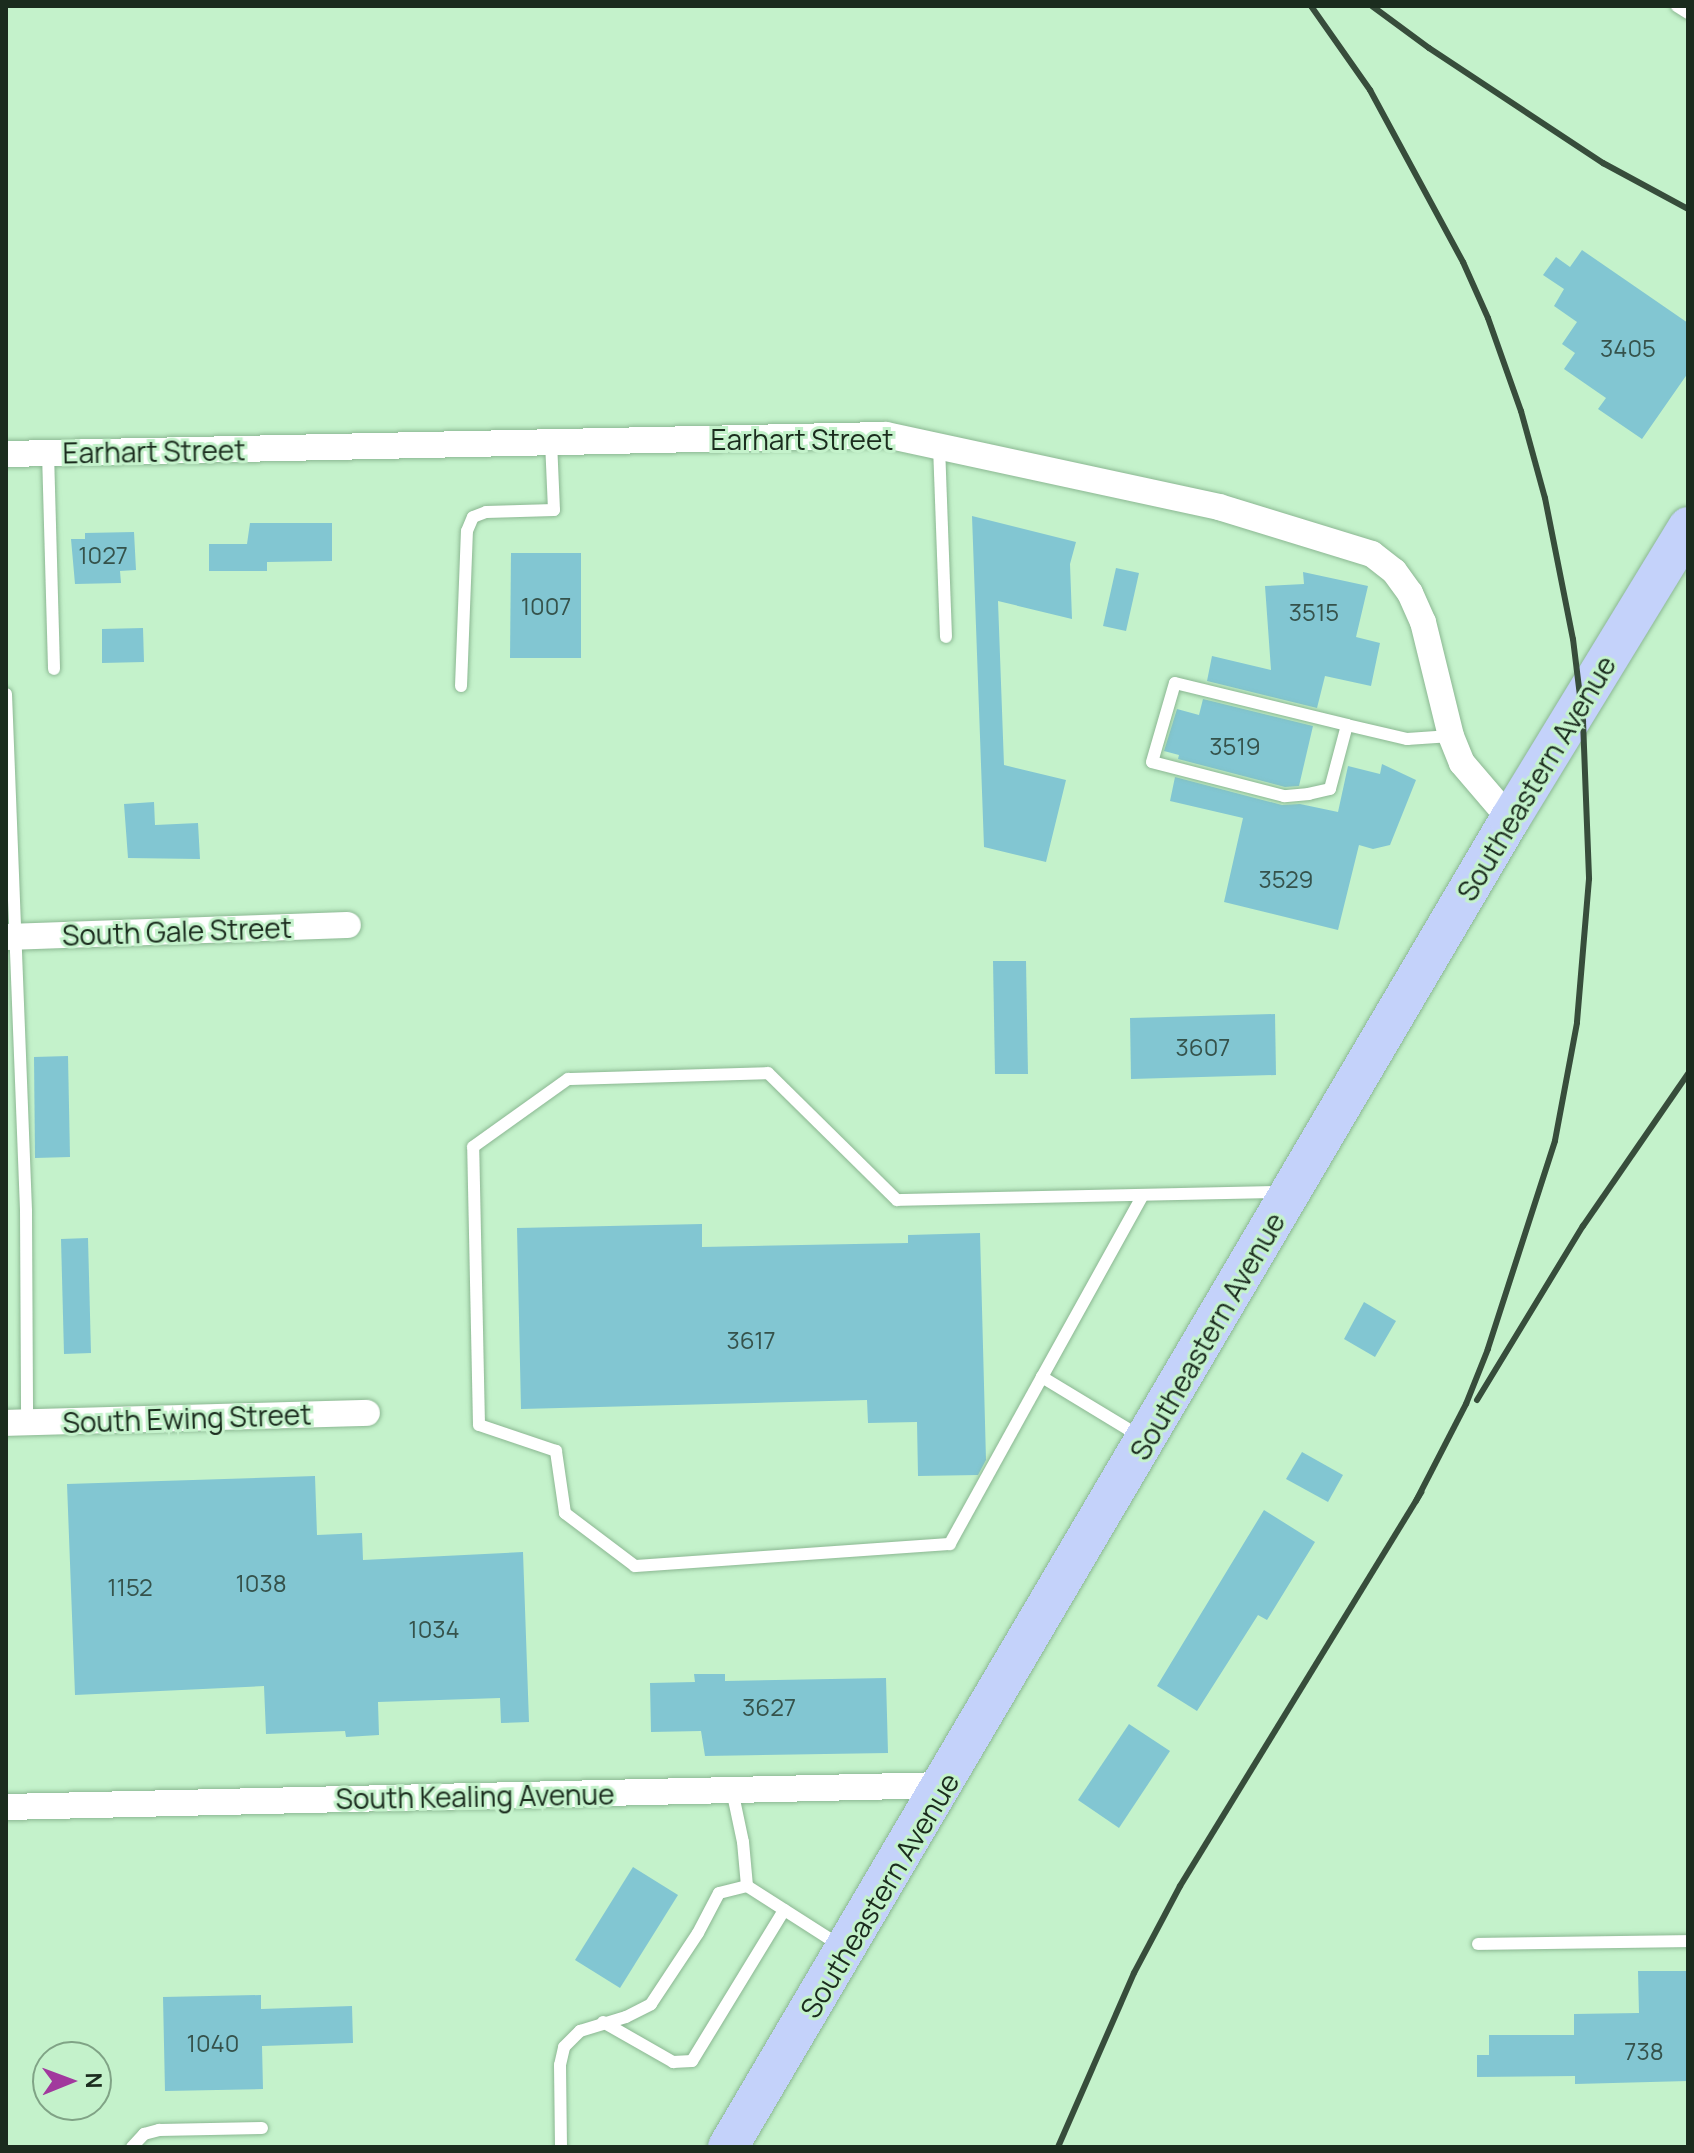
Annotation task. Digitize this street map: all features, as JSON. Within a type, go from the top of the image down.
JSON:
[{"type":"main road","name":"Southeastern Avenue","points":[[728,2147],[847,1950],[1510,819],[1688,527]]},
{"type":"street","name":"Earhart Street","points":[[6,454],[886,435],[1219,507],[1345,545],[1385,561],[1410,593],[1423,622],[1451,736],[1462,763],[1510,819]]},
{"type":"street","name":"South Gale Street","points":[[11,937],[348,925]]},
{"type":"street","name":"South Ewing Street","points":[[17,1422],[367,1413]]},
{"type":"street","name":"South Kealing Avenue","points":[[6,1807],[944,1785]]},
{"type":"lane","points":[[1677,6],[1688,13]]},
{"type":"lane","points":[[461,686],[467,531],[473,517],[486,512],[554,510],[551,442]]},
{"type":"lane","points":[[939,446],[946,637]]},
{"type":"lane","points":[[48,453],[54,669]]},
{"type":"lane","points":[[1347,725],[1330,789],[1309,794],[1284,796],[1152,762],[1175,683],[1422,741],[1451,736]]},
{"type":"lane","points":[[6,694],[11,937],[26,1211],[17,1422]]},
{"type":"lane","points":[[1143,1195],[950,1544],[635,1566],[565,1513],[556,1451],[479,1425],[473,1147],[568,1079],[768,1073],[897,1200],[1143,1195],[1291,1192]]},
{"type":"lane","points":[[1042,1377],[1146,1440]]},
{"type":"lane","points":[[732,1790],[743,1842],[747,1886]]},
{"type":"lane","points":[[561,2147],[560,2065],[564,2047],[580,2031],[626,2017],[651,2004],[698,1933],[719,1893],[747,1886],[847,1950]]},
{"type":"lane","points":[[603,2022],[673,2062],[692,2061],[784,1910]]},
{"type":"lane","points":[[1478,1944],[1688,1941]]},
{"type":"lane","points":[[132,2147],[144,2134],[159,2130],[262,2128]]},
{"type":"building","points":[[1582,250],[1688,323],[1688,373],[1642,439],[1598,409],[1606,398],[1564,369],[1575,353],[1562,344],[1577,322],[1554,306],[1564,289],[1543,275],[1556,257],[1570,267]]},
{"type":"building","points":[[972,516],[1076,542],[1070,564],[1072,619],[998,601],[1004,765],[1066,780],[1046,862],[984,847]]},
{"type":"building","points":[[250,523],[332,523],[332,561],[267,562],[267,571],[209,571],[209,544],[247,544]]},
{"type":"building","points":[[134,532],[136,570],[120,571],[121,583],[75,584],[71,539],[85,539],[85,533]]},
{"type":"building","points":[[511,553],[581,553],[581,658],[510,658]]},
{"type":"building","points":[[1116,568],[1139,573],[1126,631],[1103,626]]},
{"type":"building","points":[[1303,572],[1368,586],[1356,637],[1380,643],[1371,686],[1325,676],[1317,708],[1207,681],[1212,656],[1271,670],[1265,586],[1304,584]]},
{"type":"building","points":[[143,628],[144,662],[102,663],[102,629]]},
{"type":"building","points":[[1203,699],[1313,726],[1299,786],[1285,787],[1178,759],[1179,755],[1164,751],[1177,709],[1199,715]]},
{"type":"building","points":[[1382,764],[1416,780],[1390,845],[1373,849],[1359,845],[1338,930],[1224,902],[1243,818],[1170,801],[1175,777],[1282,805],[1300,804],[1338,812],[1348,766],[1380,774]]},
{"type":"building","points":[[154,802],[155,825],[198,823],[200,859],[128,858],[124,804]]},
{"type":"building","points":[[993,961],[1026,961],[1028,1074],[995,1074]]},
{"type":"building","points":[[1275,1014],[1276,1075],[1131,1079],[1130,1018]]},
{"type":"building","points":[[68,1056],[70,1157],[35,1158],[34,1057]]},
{"type":"building","points":[[702,1224],[702,1247],[908,1243],[908,1235],[980,1233],[986,1460],[978,1475],[918,1476],[917,1422],[868,1423],[867,1400],[521,1409],[517,1228]]},
{"type":"building","points":[[88,1238],[91,1353],[64,1354],[61,1239]]},
{"type":"building","points":[[1364,1302],[1396,1321],[1375,1357],[1344,1339]]},
{"type":"building","points":[[1302,1452],[1343,1475],[1328,1502],[1286,1479]]},
{"type":"building","points":[[315,1476],[317,1535],[362,1533],[363,1560],[523,1552],[529,1722],[501,1723],[500,1698],[378,1702],[379,1735],[346,1737],[345,1731],[266,1734],[264,1686],[75,1695],[67,1484]]},
{"type":"building","points":[[1264,1510],[1315,1542],[1267,1620],[1258,1615],[1197,1711],[1157,1686]]},
{"type":"building","points":[[694,1674],[725,1674],[725,1681],[886,1678],[888,1753],[705,1756],[701,1731],[651,1732],[650,1683],[695,1682]]},
{"type":"building","points":[[1129,1724],[1170,1751],[1119,1828],[1078,1800]]},
{"type":"building","points":[[633,1867],[678,1895],[620,1988],[575,1960]]},
{"type":"building","points":[[1638,1971],[1688,1971],[1688,2081],[1575,2084],[1575,2076],[1477,2077],[1477,2055],[1489,2055],[1489,2035],[1574,2035],[1574,2014],[1639,2013]]},
{"type":"building","points":[[261,1995],[261,2009],[352,2006],[353,2043],[262,2046],[263,2089],[165,2091],[163,1997]]},
{"type":"railway","points":[[1311,6],[1370,90],[1463,262],[1488,318],[1521,411],[1545,498],[1573,639],[1583,721],[1589,879],[1577,1023],[1555,1141],[1488,1349],[1466,1404],[1416,1501]]},
{"type":"railway","points":[[1372,6],[1429,48],[1603,163],[1688,209]]},
{"type":"railway","points":[[1477,1400],[1583,1226],[1688,1074]]},
{"type":"railway","points":[[1058,2147],[1134,1973],[1180,1886],[1421,1492]]}]
